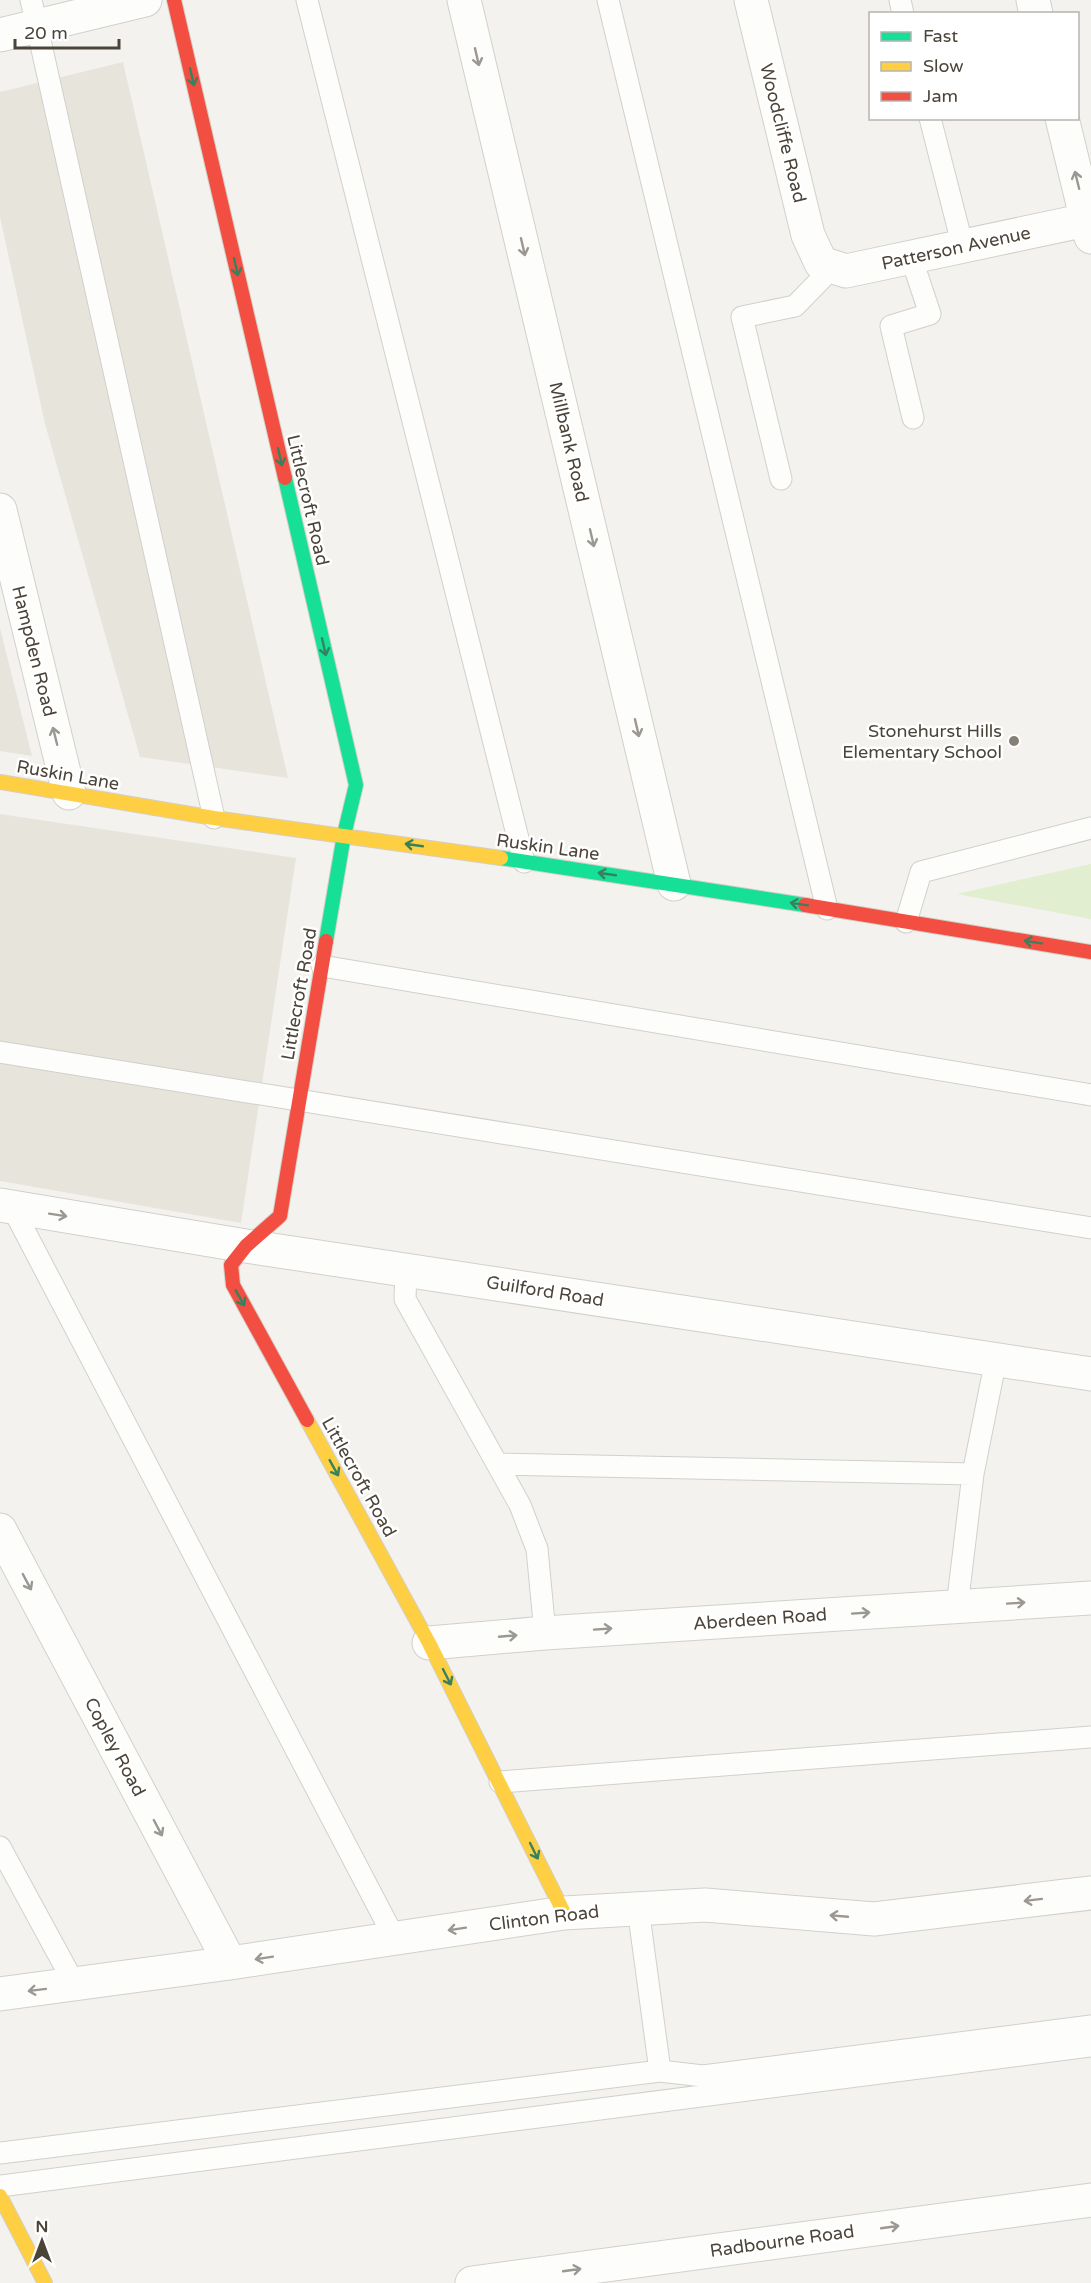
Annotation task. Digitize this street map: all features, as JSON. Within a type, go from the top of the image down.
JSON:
[{"type":"street","points":[[0,35],[34,13],[145,0]]},
{"type":"street","name":"Littlecroft Road","points":[[174,0],[356,785],[344,835],[280,1216],[246,1246],[231,1265],[233,1285],[429,1643],[564,1913]]},
{"type":"street","name":"Millbank Road","points":[[464,0],[674,884]]},
{"type":"street","name":"Woodcliffe Road","points":[[751,0],[808,235],[827,265]]},
{"type":"street","points":[[1063,120],[1090,226]]},
{"type":"street","name":"Patterson Avenue","points":[[827,265],[846,271],[963,247],[1090,226]]},
{"type":"street","name":"Hampden Road","points":[[0,510],[69,793]]},
{"type":"street","name":"Ruskin Lane","points":[[0,782],[214,818],[674,884],[1091,952]]},
{"type":"street","name":"Guilford Road","points":[[6,1206],[246,1246],[1091,1374]]},
{"type":"street","name":"Copley Road","points":[[0,1530],[230,1964]]},
{"type":"street","name":"Aberdeen Road","points":[[429,1643],[545,1633],[1091,1598]]},
{"type":"street","name":"Clinton Road","points":[[0,1994],[230,1964],[564,1913],[705,1905],[874,1919],[1091,1893]]},
{"type":"street","points":[[0,2196],[45,2283]]},
{"type":"street","name":"Radbourne Road","points":[[472,2283],[1091,2200]]},
{"type":"lane","points":[[307,0],[524,861]]},
{"type":"lane","points":[[608,0],[827,909]]},
{"type":"lane","points":[[34,13],[214,818]]},
{"type":"lane","points":[[931,120],[963,247]]},
{"type":"lane","points":[[911,257],[930,314],[891,326],[913,418]]},
{"type":"lane","points":[[781,479],[742,317],[795,306],[827,265]]},
{"type":"lane","points":[[906,922],[921,872],[1091,828]]},
{"type":"lane","points":[[322,966],[1091,1095]]},
{"type":"lane","points":[[0,1052],[1091,1228]]},
{"type":"lane","points":[[6,1206],[395,1939]]},
{"type":"lane","points":[[406,1270],[405,1299],[520,1505],[537,1549],[545,1633]]},
{"type":"lane","points":[[957,1607],[973,1474],[996,1359]]},
{"type":"lane","points":[[497,1464],[973,1474]]},
{"type":"lane","points":[[500,1782],[1091,1737]]},
{"type":"lane","points":[[0,1847],[75,1985]]},
{"type":"lane","points":[[638,1908],[660,2072]]},
{"type":"lane","points":[[0,2153],[660,2072],[703,2076],[1091,2026]]},
{"type":"lane","points":[[0,2186],[1091,2046]]},
{"type":"shaded area","points":[[123,62],[288,778],[140,757],[45,424],[0,217],[0,92]]},
{"type":"shaded area","points":[[0,628],[32,756],[0,751]]},
{"type":"shaded area","points":[[0,814],[296,858],[241,1223],[0,1181]]},
{"type":"green space","points":[[1091,864],[1091,919],[957,894]]},
{"type":"traffic: fast","points":[[285,478],[356,785],[344,835],[326,941]]},
{"type":"traffic: fast","points":[[501,858],[805,905]]},
{"type":"traffic: slow","points":[[0,782],[214,818],[501,858]]},
{"type":"traffic: slow","points":[[307,1420],[429,1643],[564,1913]]},
{"type":"traffic: slow","points":[[0,2196],[45,2283]]},
{"type":"traffic: jam","points":[[174,0],[285,478]]},
{"type":"traffic: jam","points":[[805,905],[1091,952]]},
{"type":"traffic: jam","points":[[307,1420],[233,1285],[231,1265],[246,1246],[280,1216],[326,941]]},
{"type":"place","name":"Stonehurst Hills Elementary School","points":[[1014,741]]}]
